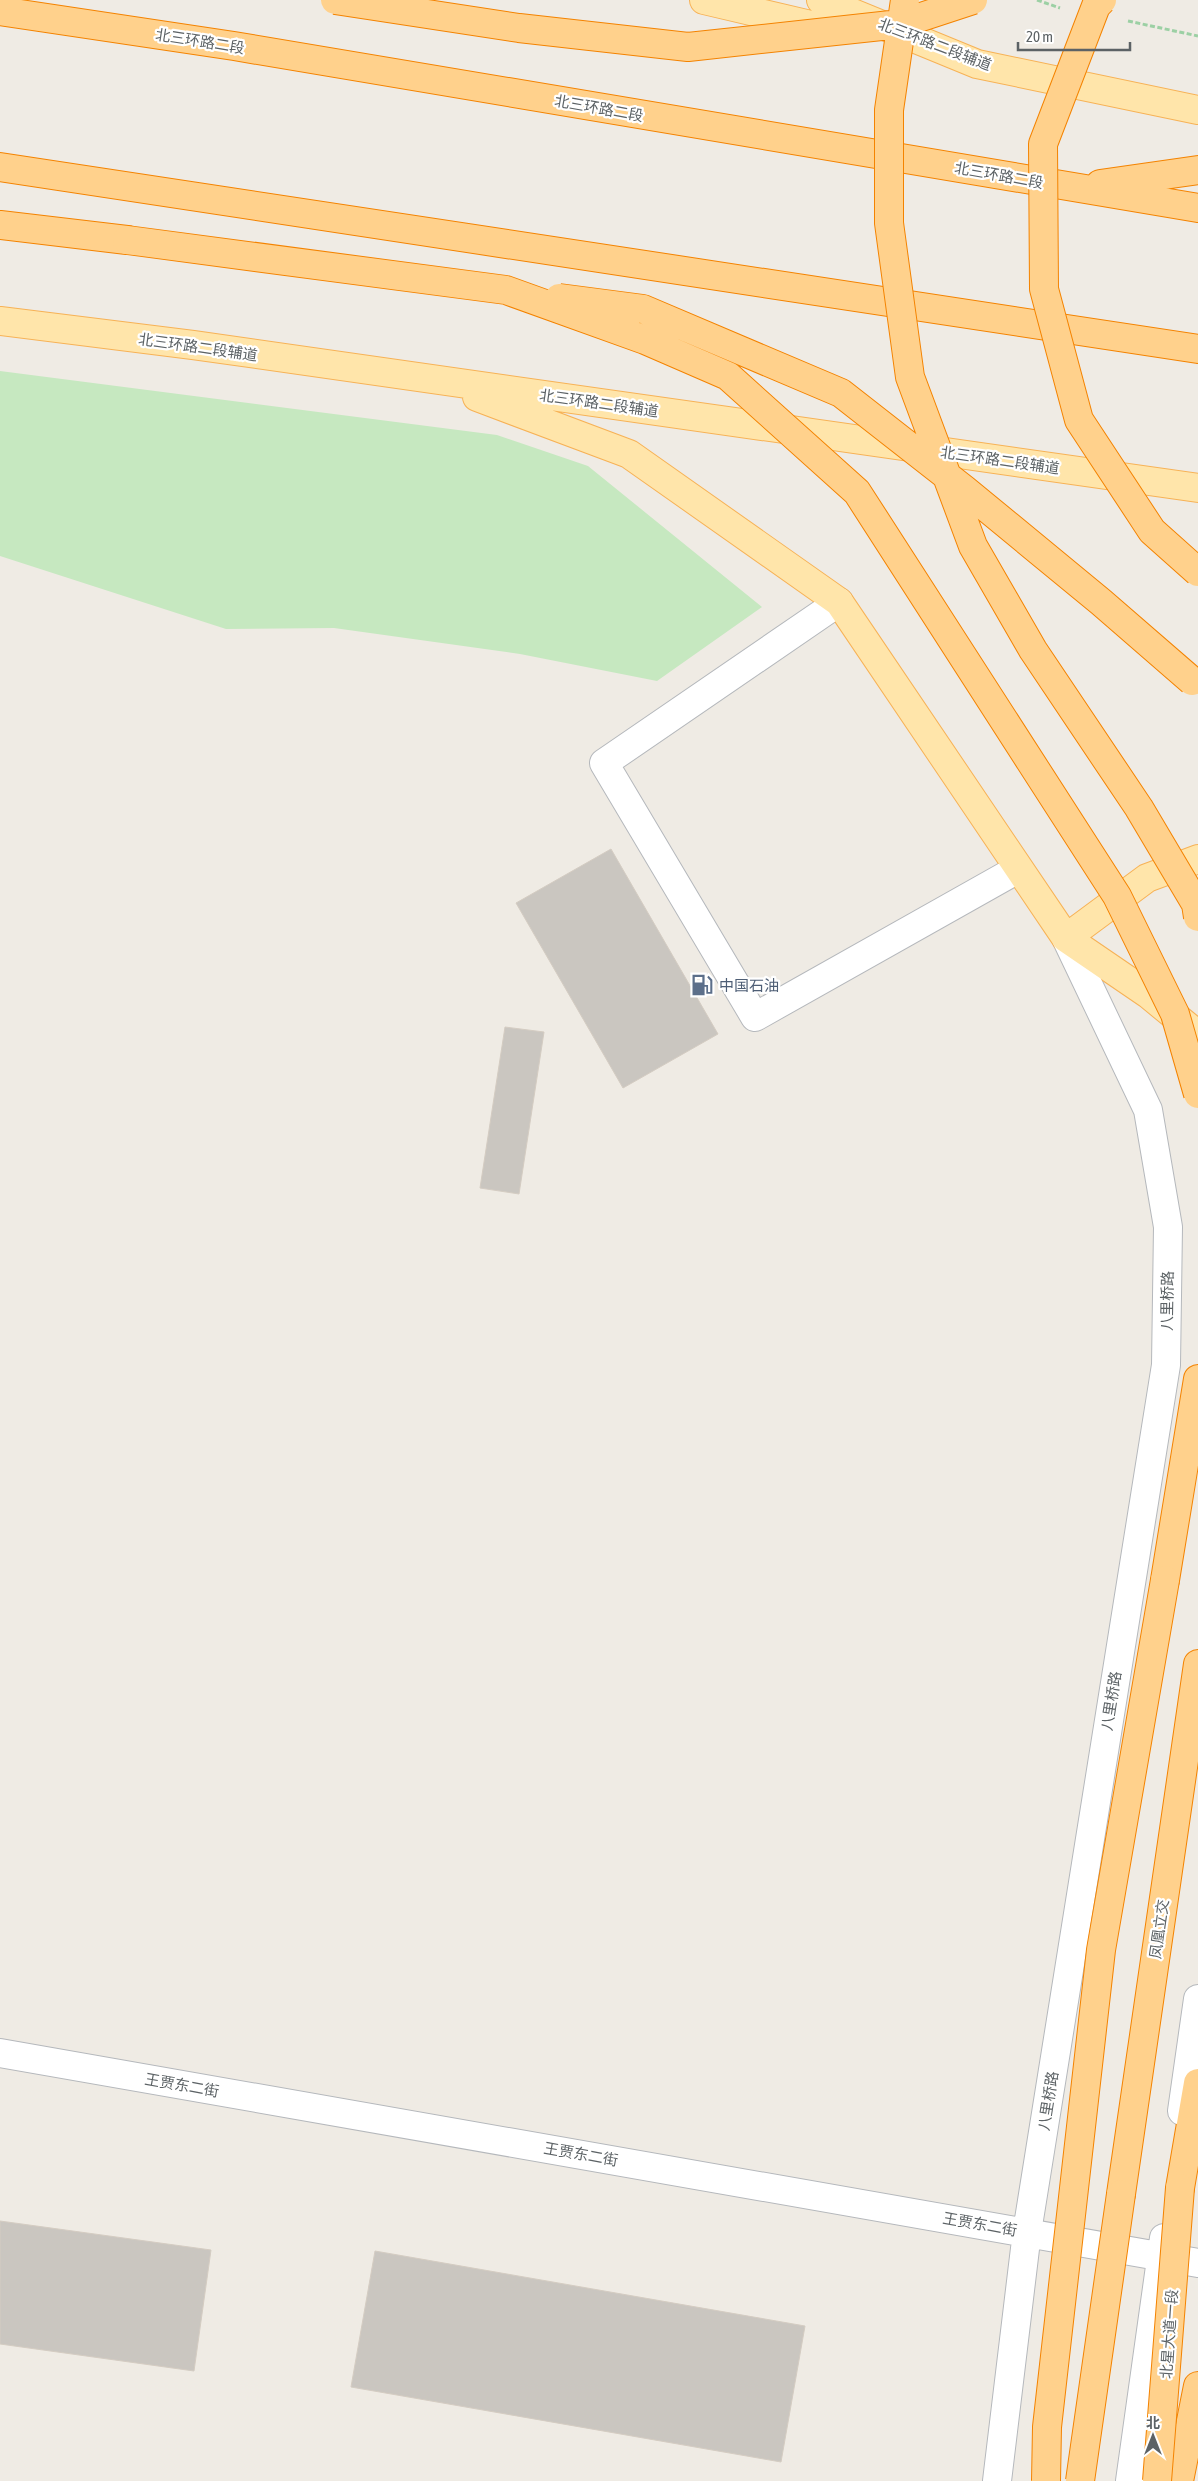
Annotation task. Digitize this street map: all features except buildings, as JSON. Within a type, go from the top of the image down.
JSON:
[{"type":"highway","points":[[335,0],[519,28],[688,47],[900,24],[973,0]]},
{"type":"highway","points":[[905,0],[889,110],[889,222],[910,376],[973,546],[1033,650],[1139,808],[1196,904],[1198,917]]},
{"type":"highway","points":[[1102,0],[1096,6],[1043,144],[1044,289],[1079,420],[1152,531],[1198,572]]},
{"type":"highway","name":"北三环路二段","points":[[0,11],[234,46],[1198,208]]},
{"type":"highway","points":[[0,167],[1198,349]]},
{"type":"highway","points":[[1075,188],[1198,170]]},
{"type":"highway","points":[[0,225],[257,256],[643,309],[841,393],[964,490],[1198,685]]},
{"type":"highway","points":[[506,290],[645,340],[728,376],[857,492],[1117,896],[1175,1014],[1198,1094]]},
{"type":"highway","points":[[1046,2481],[1047,2427],[1101,1950],[1198,1380]]},
{"type":"highway","name":"凤凰立交","points":[[1080,2481],[1198,1664]]},
{"type":"highway","name":"北星大道一段","points":[[1157,2481],[1180,2188],[1198,2083]]},
{"type":"highway","points":[[1179,2481],[1198,2386]]},
{"type":"main road","points":[[704,0],[977,64]]},
{"type":"main road","name":"北三环路二段辅道","points":[[821,0],[977,64],[1198,110]]},
{"type":"main road","name":"北三环路二段辅道","points":[[0,321],[428,379],[1198,488]]},
{"type":"main road","points":[[428,379],[629,454],[838,602],[1066,938],[1148,994],[1198,1035]]},
{"type":"main road","points":[[1066,938],[1147,878],[1198,859]]},
{"type":"street","points":[[838,602],[604,763],[755,1017],[1018,869]]},
{"type":"street","name":"八里桥路","points":[[997,2481],[1027,2232],[1166,1365],[1168,1227],[1148,1110],[1066,938]]},
{"type":"street","points":[[1130,2481],[1198,1998]]},
{"type":"street","name":"王贾东二街","points":[[0,2053],[1162,2255],[1198,2263]]},
{"type":"green space","points":[[0,371],[497,435],[588,466],[762,607],[657,681],[520,654],[334,628],[226,629],[0,556]]},
{"type":"place","name":"中国石油","points":[[702,985]]}]
